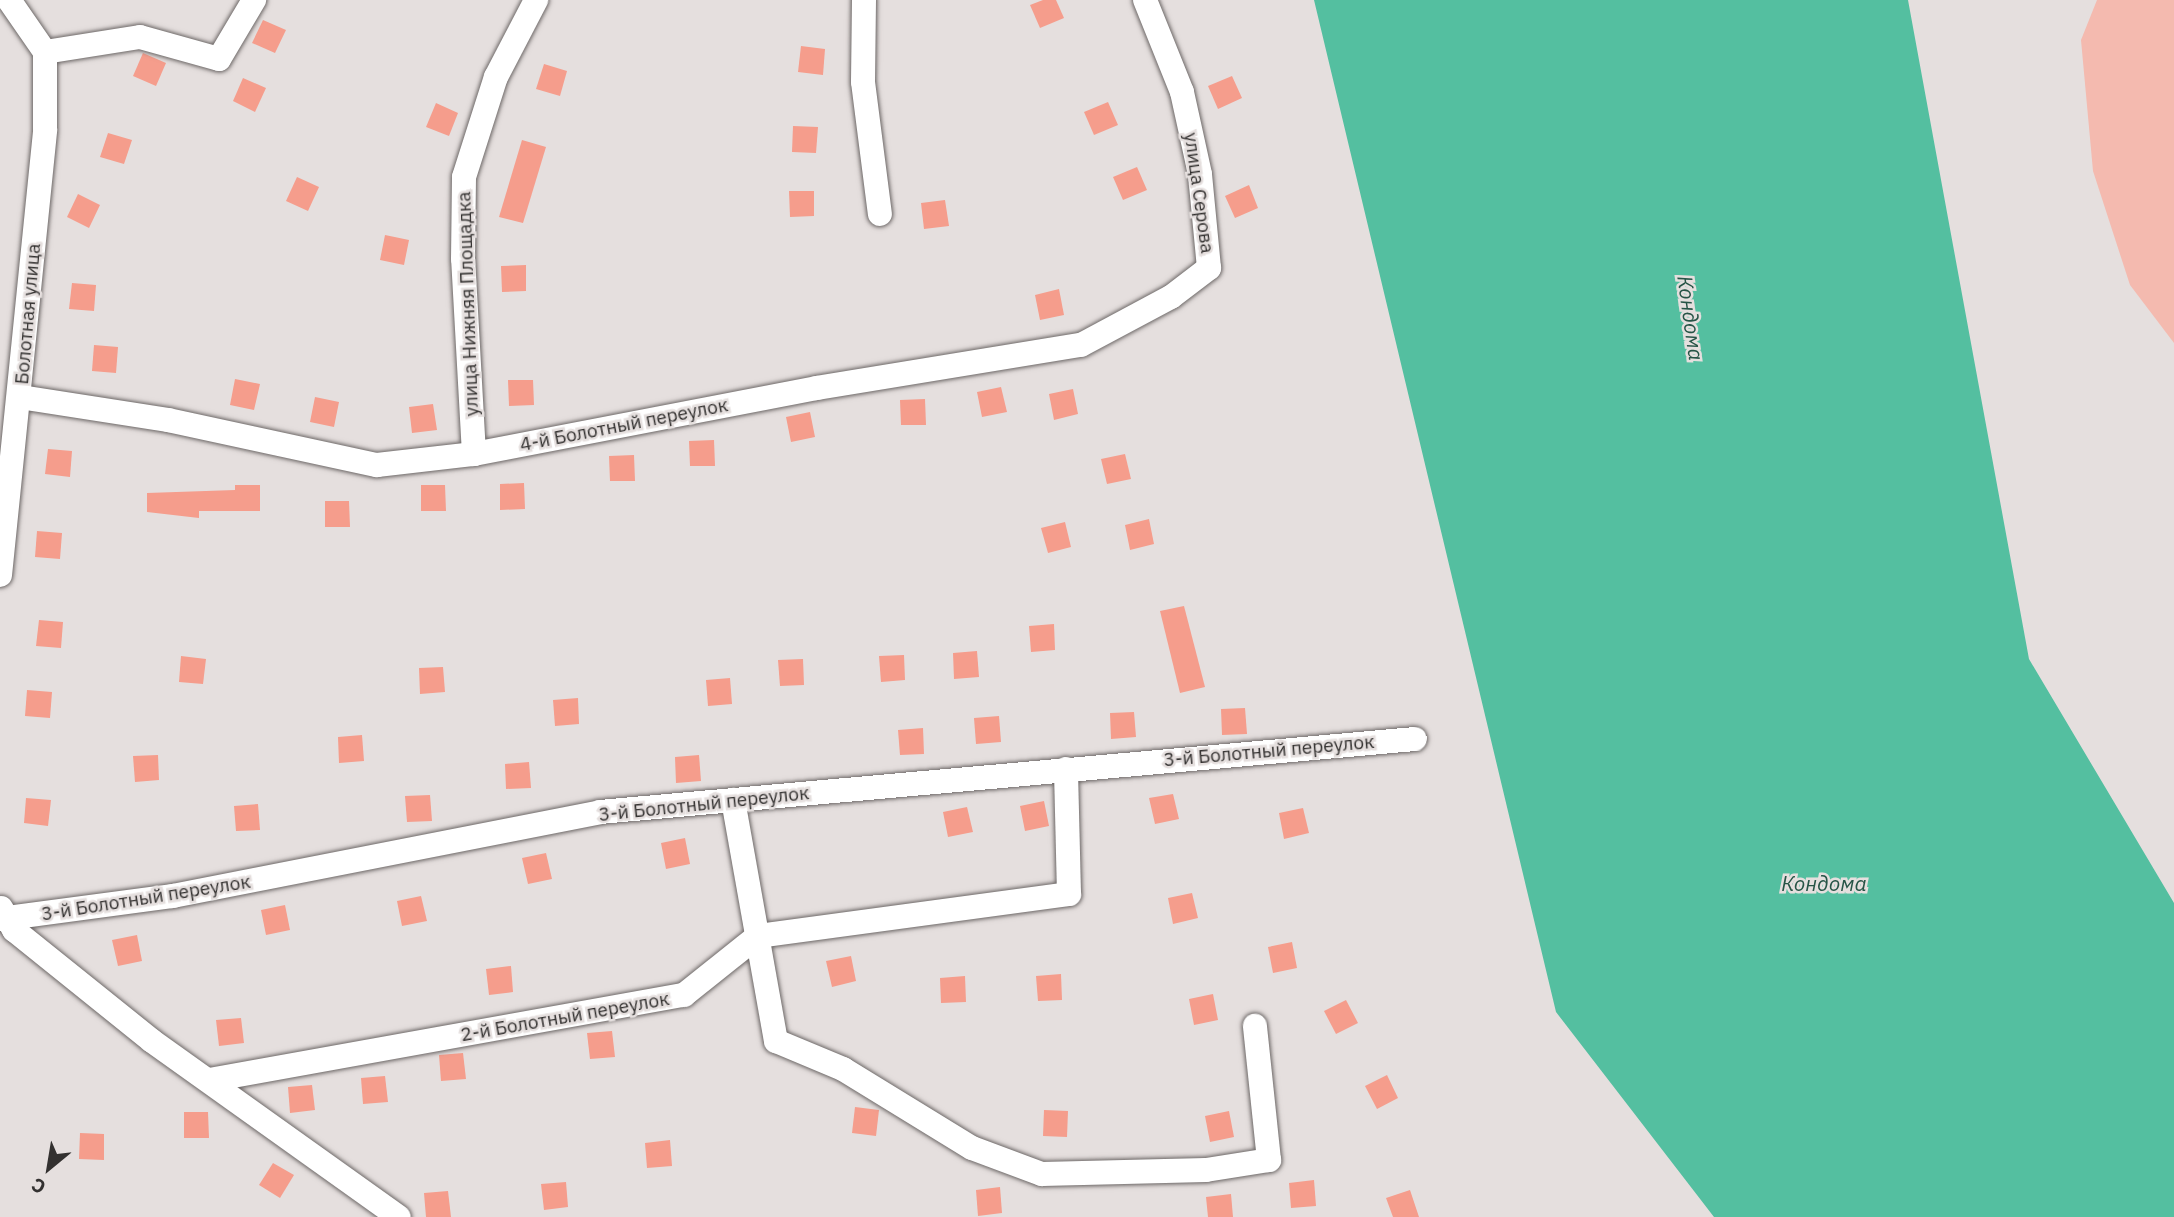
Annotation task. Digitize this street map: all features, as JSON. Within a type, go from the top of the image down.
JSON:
[{"type":"street","points":[[9,0],[45,52],[140,37],[219,60],[254,0]]},
{"type":"street","name":"улица Нижняя Площадка","points":[[474,454],[463,259],[464,177],[496,77],[536,0]]},
{"type":"street","points":[[864,0],[863,82],[880,214]]},
{"type":"street","name":"улица Серова","points":[[1144,0],[1182,92],[1200,174],[1209,268]]},
{"type":"street","name":"Болотная улица","points":[[0,575],[45,129],[45,52]]},
{"type":"street","name":"4-й Болотный переулок","points":[[20,397],[168,420],[377,466],[474,454],[817,388],[1081,345],[1171,297],[1209,268]]},
{"type":"street","name":"3-й Болотный переулок","points":[[1,914],[173,896],[600,813],[1415,739]]},
{"type":"street","points":[[758,936],[1069,894],[1066,769]]},
{"type":"street","points":[[733,800],[776,1041],[843,1069],[972,1148],[1042,1174],[1206,1170],[1269,1160],[1255,1027]]},
{"type":"street","points":[[1,914],[131,1025],[399,1217]]},
{"type":"street","name":"2-й Болотный переулок","points":[[210,1080],[684,995],[758,936]]},
{"type":"shaded area","points":[[2097,0],[2174,0],[2174,343],[2130,285],[2093,171],[2081,40]]},
{"type":"water","name":"Кондома","points":[[1314,0],[1908,0],[2029,659],[2174,903],[2174,1217],[1714,1217],[1556,1012]]},
{"type":"building","points":[[1043,0],[1056,0],[1064,18],[1040,28],[1030,5]]},
{"type":"building","points":[[263,20],[286,30],[275,53],[252,43]]},
{"type":"building","points":[[801,46],[825,49],[823,75],[798,72]]},
{"type":"building","points":[[143,53],[166,63],[156,86],[133,76]]},
{"type":"building","points":[[544,64],[567,71],[560,96],[536,89]]},
{"type":"building","points":[[1232,76],[1242,98],[1218,109],[1208,86]]},
{"type":"building","points":[[243,78],[266,88],[255,112],[233,101]]},
{"type":"building","points":[[1108,102],[1118,125],[1094,135],[1084,112]]},
{"type":"building","points":[[436,103],[458,113],[449,136],[426,127]]},
{"type":"building","points":[[793,126],[818,127],[816,153],[792,152]]},
{"type":"building","points":[[108,133],[132,140],[124,164],[100,157]]},
{"type":"building","points":[[522,140],[546,147],[523,223],[499,217]]},
{"type":"building","points":[[1137,167],[1147,190],[1123,200],[1113,177]]},
{"type":"building","points":[[297,177],[319,187],[308,211],[286,201]]},
{"type":"building","points":[[1249,185],[1258,208],[1235,218],[1225,196]]},
{"type":"building","points":[[789,191],[814,191],[814,216],[790,217]]},
{"type":"building","points":[[78,194],[100,205],[89,228],[67,217]]},
{"type":"building","points":[[945,200],[949,226],[924,229],[921,203]]},
{"type":"building","points":[[385,235],[409,240],[404,265],[380,260]]},
{"type":"building","points":[[526,265],[526,291],[502,292],[501,266]]},
{"type":"building","points":[[72,283],[96,285],[94,311],[69,309]]},
{"type":"building","points":[[1059,289],[1064,315],[1040,320],[1035,295]]},
{"type":"building","points":[[94,345],[118,347],[116,373],[92,371]]},
{"type":"building","points":[[235,379],[260,384],[254,410],[230,405]]},
{"type":"building","points":[[508,380],[533,380],[534,405],[509,406]]},
{"type":"building","points":[[1001,387],[1007,412],[982,417],[977,392]]},
{"type":"building","points":[[1073,389],[1078,414],[1054,420],[1049,394]]},
{"type":"building","points":[[315,397],[339,402],[334,427],[310,422]]},
{"type":"building","points":[[925,399],[926,425],[901,425],[900,400]]},
{"type":"building","points":[[433,404],[437,430],[412,433],[409,407]]},
{"type":"building","points":[[810,412],[815,437],[791,442],[786,417]]},
{"type":"building","points":[[714,440],[715,466],[690,466],[689,441]]},
{"type":"building","points":[[48,449],[72,451],[70,477],[45,474]]},
{"type":"building","points":[[1125,454],[1131,479],[1107,484],[1101,459]]},
{"type":"building","points":[[634,455],[635,481],[610,481],[609,456]]},
{"type":"building","points":[[524,483],[525,509],[500,510],[500,484]]},
{"type":"building","points":[[235,485],[260,485],[260,511],[199,511],[199,518],[147,512],[147,493],[235,490]]},
{"type":"building","points":[[421,485],[445,485],[446,511],[421,511]]},
{"type":"building","points":[[325,501],[349,501],[350,527],[325,527]]},
{"type":"building","points":[[1149,519],[1154,544],[1130,550],[1125,525]]},
{"type":"building","points":[[1065,522],[1071,547],[1048,553],[1041,528]]},
{"type":"building","points":[[37,531],[62,533],[60,559],[35,557]]},
{"type":"building","points":[[1184,606],[1205,687],[1180,693],[1160,611]]},
{"type":"building","points":[[39,620],[63,622],[61,648],[36,646]]},
{"type":"building","points":[[1054,624],[1055,650],[1031,652],[1029,626]]},
{"type":"building","points":[[977,651],[979,677],[954,679],[953,653]]},
{"type":"building","points":[[904,655],[905,680],[881,682],[879,656]]},
{"type":"building","points":[[181,656],[206,659],[203,684],[179,682]]},
{"type":"building","points":[[803,659],[804,685],[780,686],[778,660]]},
{"type":"building","points":[[443,667],[445,692],[420,694],[419,668]]},
{"type":"building","points":[[730,678],[732,704],[708,706],[706,680]]},
{"type":"building","points":[[27,690],[52,692],[50,718],[25,716]]},
{"type":"building","points":[[578,698],[579,724],[555,726],[553,700]]},
{"type":"building","points":[[1245,708],[1247,734],[1222,735],[1221,709]]},
{"type":"building","points":[[1134,712],[1136,737],[1111,739],[1110,713]]},
{"type":"building","points":[[999,716],[1001,742],[976,744],[974,718]]},
{"type":"building","points":[[923,728],[924,754],[900,755],[898,730]]},
{"type":"building","points":[[362,735],[364,761],[339,763],[338,737]]},
{"type":"building","points":[[158,755],[159,780],[135,782],[133,756]]},
{"type":"building","points":[[699,755],[701,781],[676,783],[675,757]]},
{"type":"building","points":[[529,762],[531,788],[506,789],[505,764]]},
{"type":"building","points":[[1173,794],[1179,819],[1155,824],[1149,798]]},
{"type":"building","points":[[430,795],[432,821],[407,822],[405,796]]},
{"type":"building","points":[[26,798],[51,800],[48,826],[24,823]]},
{"type":"building","points":[[1044,801],[1049,826],[1025,831],[1020,806]]},
{"type":"building","points":[[258,804],[260,830],[236,831],[234,806]]},
{"type":"building","points":[[967,807],[973,832],[948,837],[943,812]]},
{"type":"building","points":[[1303,808],[1309,833],[1284,839],[1279,813]]},
{"type":"building","points":[[685,838],[690,864],[666,869],[661,843]]},
{"type":"building","points":[[546,853],[552,879],[528,884],[522,858]]},
{"type":"building","points":[[1192,893],[1198,918],[1173,924],[1168,898]]},
{"type":"building","points":[[421,896],[427,921],[402,926],[397,901]]},
{"type":"building","points":[[285,905],[290,930],[266,935],[261,910]]},
{"type":"building","points":[[137,935],[142,961],[118,966],[112,940]]},
{"type":"building","points":[[1292,942],[1297,968],[1273,973],[1268,947]]},
{"type":"building","points":[[851,956],[856,981],[832,987],[826,961]]},
{"type":"building","points":[[511,966],[513,992],[489,995],[486,969]]},
{"type":"building","points":[[1061,974],[1062,1000],[1038,1001],[1036,976]]},
{"type":"building","points":[[965,976],[966,1002],[941,1003],[940,978]]},
{"type":"building","points":[[1213,994],[1218,1020],[1194,1025],[1189,999]]},
{"type":"building","points":[[1346,1000],[1358,1023],[1336,1034],[1324,1011]]},
{"type":"building","points":[[241,1018],[244,1043],[219,1046],[216,1020]]},
{"type":"building","points":[[612,1031],[615,1057],[590,1059],[587,1033]]},
{"type":"building","points":[[463,1053],[466,1079],[441,1081],[439,1055]]},
{"type":"building","points":[[1387,1075],[1398,1098],[1377,1109],[1365,1086]]},
{"type":"building","points":[[385,1076],[388,1102],[363,1104],[361,1078]]},
{"type":"building","points":[[312,1085],[315,1110],[290,1113],[288,1087]]},
{"type":"building","points":[[855,1107],[879,1110],[876,1136],[852,1133]]},
{"type":"building","points":[[1044,1110],[1068,1111],[1067,1137],[1043,1136]]},
{"type":"building","points":[[1229,1111],[1234,1137],[1210,1142],[1205,1116]]},
{"type":"building","points":[[184,1112],[208,1112],[209,1138],[184,1138]]},
{"type":"building","points":[[80,1133],[104,1134],[104,1160],[79,1159]]},
{"type":"building","points":[[670,1140],[672,1166],[647,1168],[645,1143]]},
{"type":"building","points":[[273,1163],[294,1175],[280,1198],[259,1185]]},
{"type":"building","points":[[1314,1180],[1316,1206],[1291,1208],[1289,1183]]},
{"type":"building","points":[[566,1182],[568,1207],[544,1210],[541,1184]]},
{"type":"building","points":[[1000,1187],[1002,1213],[978,1216],[976,1190]]},
{"type":"building","points":[[1410,1190],[1419,1217],[1393,1217],[1386,1198]]},
{"type":"building","points":[[448,1191],[451,1217],[426,1217],[424,1193]]},
{"type":"building","points":[[1231,1194],[1233,1217],[1208,1217],[1206,1197]]}]
